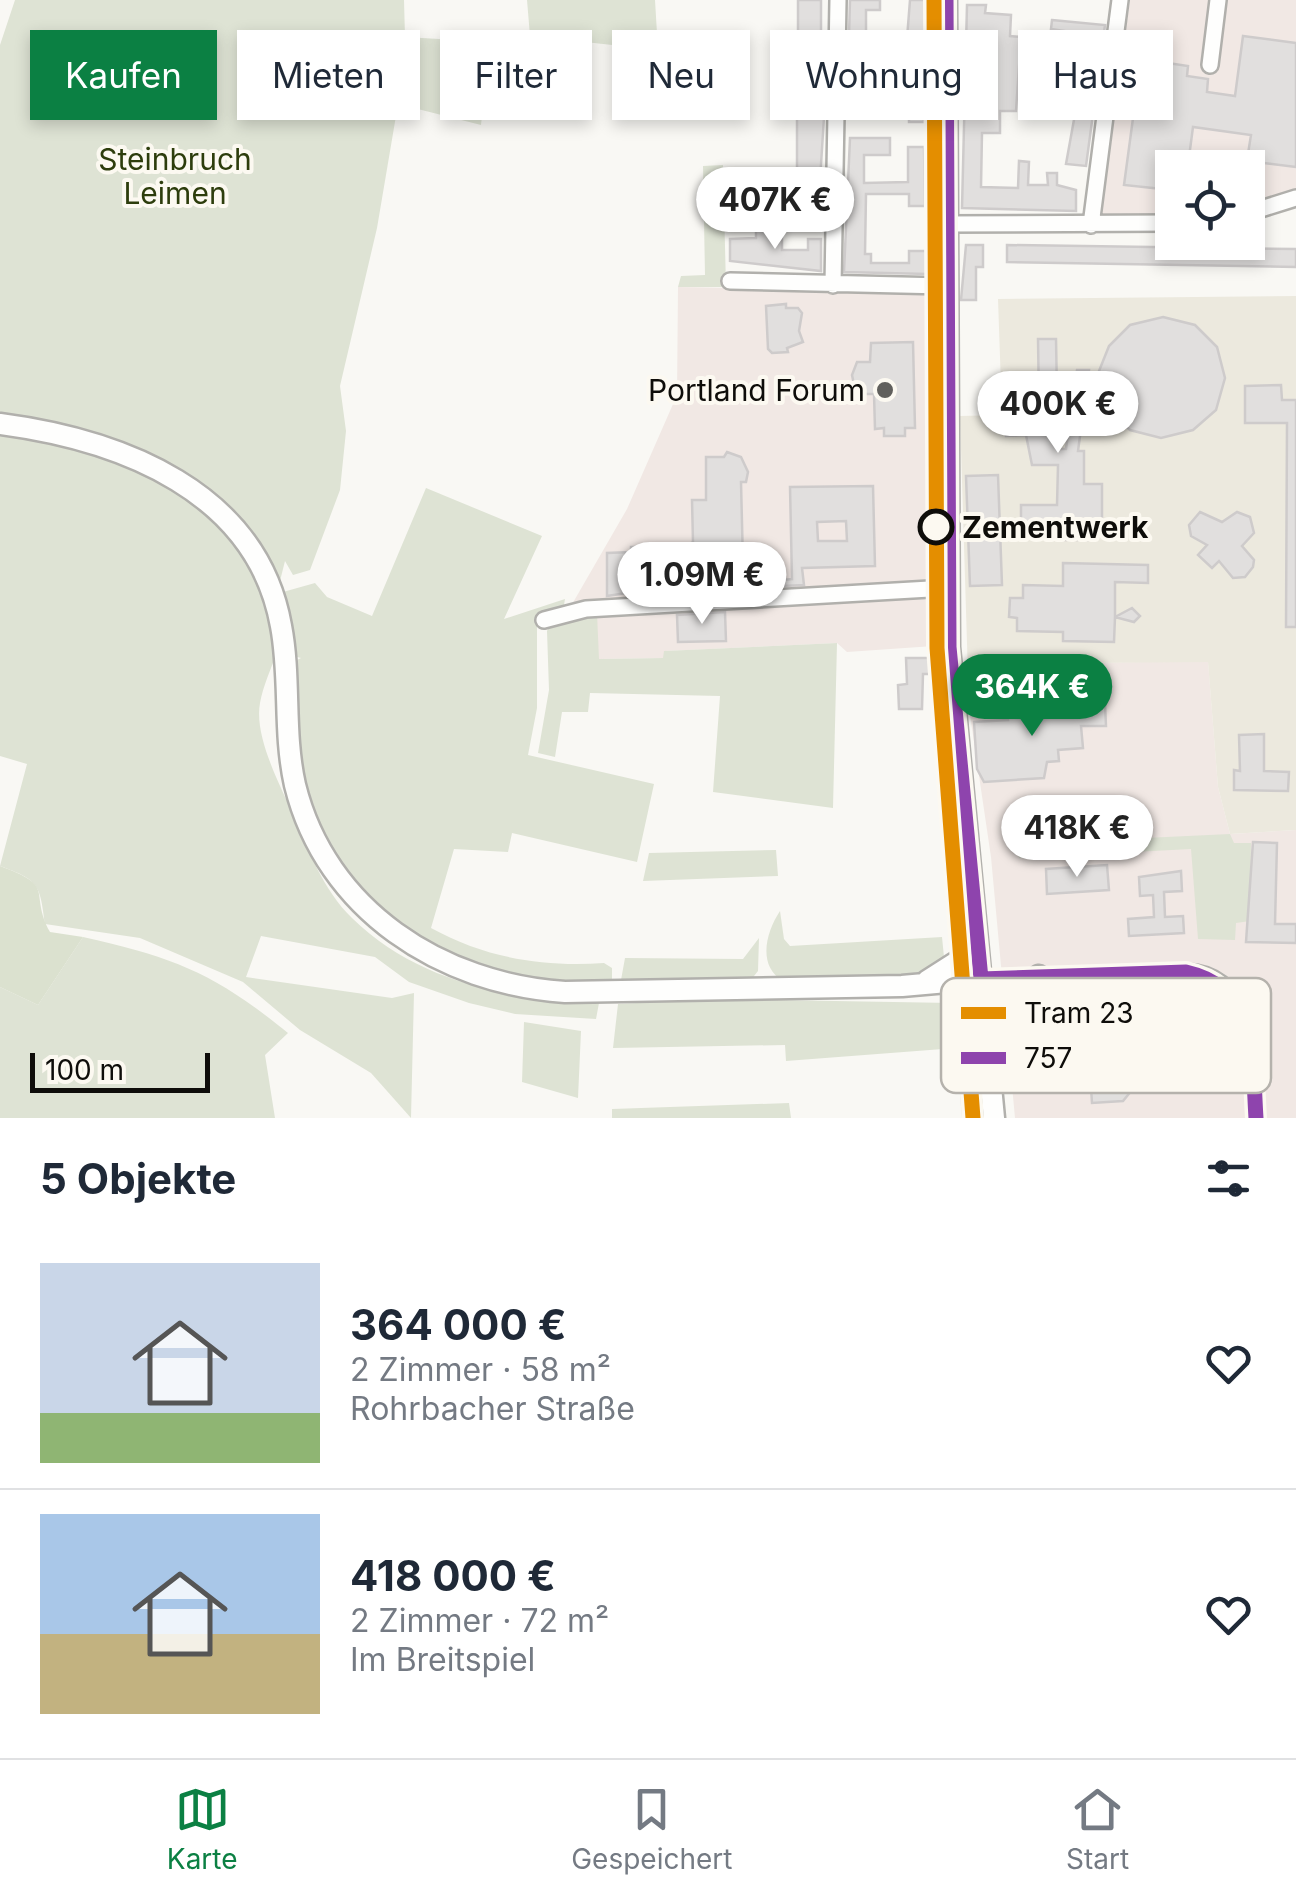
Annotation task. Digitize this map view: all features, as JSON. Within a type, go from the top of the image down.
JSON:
[{"type":"main road","points":[[946,0],[948,588],[963,809],[981,978]]},
{"type":"main road","points":[[0,424],[100,447],[176,477],[206,498],[238,530],[270,585],[282,632],[288,735],[296,786],[319,843],[347,886],[400,938],[459,971],[526,989],[631,992],[941,982]]},
{"type":"main road","points":[[921,984],[963,958],[975,926]]},
{"type":"main road","points":[[992,1093],[994,1118]]},
{"type":"street","points":[[833,285],[838,0]]},
{"type":"street","points":[[1091,225],[1120,0]]},
{"type":"street","points":[[1210,65],[1218,0]]},
{"type":"street","points":[[1265,208],[1296,198]]},
{"type":"street","points":[[944,224],[1155,223]]},
{"type":"street","points":[[730,281],[944,286]]},
{"type":"street","points":[[544,620],[586,609],[948,588]]},
{"type":"street","points":[[1000,978],[1186,972],[1205,978]]},
{"type":"street","points":[[1253,1093],[1256,1118]]},
{"type":"shaded area","points":[[1130,0],[1296,0],[1296,192],[1265,202],[1265,150],[1155,150],[1155,218],[1100,222],[1114,120],[1173,120],[1173,30],[1126,30]]},
{"type":"shaded area","points":[[678,287],[928,291],[927,509],[934,646],[847,652],[837,643],[665,651],[664,658],[599,659],[571,606],[627,509],[677,395]]},
{"type":"shaded area","points":[[1296,296],[1296,830],[1230,834],[1218,787],[1208,662],[1080,663],[1081,702],[969,708],[960,416],[1002,415],[998,299]]},
{"type":"shaded area","points":[[1208,661],[1218,787],[1230,834],[1296,830],[1296,1118],[1015,1118],[1013,1093],[1271,1093],[1271,978],[1002,978],[991,857],[969,708],[1081,702],[1079,663]]},
{"type":"shaded area","points":[[960,1093],[975,1093],[977,1118],[962,1118]]},
{"type":"green space","name":"Steinbruch Leimen","points":[[15,0],[404,0],[405,30],[237,30],[237,120],[395,120],[377,228],[340,386],[346,431],[340,490],[310,570],[293,575],[285,561],[275,601],[285,604],[283,592],[315,583],[327,597],[372,616],[426,488],[542,536],[504,619],[565,599],[563,611],[537,620],[537,708],[528,755],[654,784],[637,862],[512,833],[508,852],[454,849],[431,928],[472,947],[514,958],[604,963],[612,968],[612,980],[525,980],[465,966],[406,934],[380,912],[338,860],[310,799],[302,765],[295,661],[301,658],[277,652],[260,703],[264,744],[324,882],[352,918],[378,940],[436,973],[499,991],[599,1003],[596,1019],[515,1014],[409,982],[375,957],[261,936],[246,977],[392,998],[414,993],[411,1118],[371,1073],[300,1030],[243,982],[140,938],[45,924],[35,885],[0,866],[27,764],[0,756],[0,45]]},
{"type":"green space","points":[[527,0],[655,0],[657,30],[612,30],[612,45],[592,43],[592,30],[530,30]]},
{"type":"green space","points":[[420,38],[440,39],[440,115],[420,110]]},
{"type":"green space","points":[[723,165],[726,287],[678,287],[681,276],[705,275],[703,166]]},
{"type":"green space","points":[[597,613],[599,659],[663,658],[664,651],[837,643],[833,808],[713,792],[720,696],[590,693],[588,712],[562,712],[555,757],[538,753],[549,690],[547,631],[551,622]]},
{"type":"green space","points":[[1230,834],[1234,843],[1251,843],[1250,921],[1236,923],[1235,940],[1198,939],[1191,849],[1019,858],[1017,844]]},
{"type":"green space","points":[[776,850],[778,876],[643,881],[649,853]]},
{"type":"green space","points":[[0,866],[36,885],[50,932],[83,937],[38,1005],[0,987]]},
{"type":"green space","points":[[780,911],[784,939],[790,946],[942,937],[945,967],[894,977],[783,981],[770,967],[766,948]]},
{"type":"green space","points":[[83,937],[144,952],[193,970],[238,996],[288,1033],[265,1055],[275,1118],[0,1118],[0,987],[38,1005]]},
{"type":"green space","points":[[759,938],[758,971],[750,981],[621,980],[625,958],[743,959]]},
{"type":"green space","points":[[711,999],[941,1003],[941,1049],[786,1061],[785,1045],[613,1048],[618,1004]]},
{"type":"green space","points":[[524,1022],[581,1031],[578,1098],[522,1082]]},
{"type":"green space","points":[[789,1103],[791,1118],[612,1118],[612,1109]]},
{"type":"building","points":[[798,0],[821,0],[821,30],[798,30]]},
{"type":"building","points":[[850,0],[880,0],[880,10],[866,10],[866,30],[849,30]]},
{"type":"building","points":[[910,0],[928,0],[927,30],[908,30]]},
{"type":"building","points":[[967,5],[986,5],[985,13],[1011,15],[1010,36],[1018,37],[1016,111],[1000,111],[1000,133],[982,133],[981,187],[1018,188],[1019,161],[1029,162],[1028,185],[1048,185],[1047,173],[1057,173],[1057,185],[1076,190],[1076,211],[962,208],[964,120],[998,120],[998,30],[966,30]]},
{"type":"building","points":[[1052,20],[1105,25],[1104,30],[1051,29]]},
{"type":"building","points":[[1243,36],[1296,43],[1296,167],[1265,163],[1265,150],[1249,150],[1251,135],[1193,127],[1190,150],[1155,150],[1155,188],[1124,185],[1133,120],[1173,120],[1173,64],[1188,66],[1187,76],[1208,79],[1207,92],[1235,96]]},
{"type":"building","points":[[797,120],[824,120],[818,212],[797,212]]},
{"type":"building","points":[[1074,120],[1092,120],[1086,166],[1066,164]]},
{"type":"building","points":[[850,138],[890,138],[890,155],[864,155],[864,183],[908,182],[908,147],[924,147],[925,206],[909,206],[909,194],[866,194],[865,254],[871,254],[871,263],[909,263],[909,251],[926,251],[927,274],[844,272]]},
{"type":"building","points":[[782,230],[782,250],[808,250],[808,239],[821,239],[821,271],[730,261],[730,239],[756,238],[756,231]]},
{"type":"building","points":[[966,245],[983,245],[983,267],[976,267],[976,300],[961,300]]},
{"type":"building","points":[[1007,245],[1155,247],[1155,260],[1265,260],[1265,249],[1296,249],[1296,267],[1007,262]]},
{"type":"building","points":[[786,304],[786,308],[798,308],[802,313],[799,331],[803,342],[787,348],[788,352],[772,353],[768,349],[766,306]]},
{"type":"building","points":[[1163,317],[1195,325],[1217,347],[1225,378],[1216,410],[1193,430],[1161,438],[1130,430],[1108,409],[1099,371],[1109,346],[1130,325]]},
{"type":"building","points":[[1038,339],[1056,339],[1058,449],[1066,449],[1077,370],[1089,370],[1078,451],[1084,451],[1084,484],[1102,484],[1102,532],[1096,532],[1096,540],[1062,540],[1062,532],[1021,532],[1021,505],[1057,505],[1058,465],[1032,465],[1026,435],[1006,436],[1006,404],[1039,404]]},
{"type":"building","name":"Portland Forum","points":[[913,342],[915,428],[905,428],[905,436],[884,436],[884,428],[875,429],[874,394],[856,394],[852,375],[857,362],[870,362],[871,343]]},
{"type":"building","points":[[1281,385],[1282,400],[1296,400],[1296,627],[1286,627],[1287,423],[1245,423],[1245,386]]},
{"type":"building","points":[[727,452],[741,457],[748,472],[746,482],[741,482],[743,564],[729,564],[730,574],[707,574],[707,567],[680,567],[680,557],[687,556],[687,545],[693,542],[692,500],[706,500],[706,457],[724,457]]},
{"type":"building","points":[[998,475],[1002,585],[970,586],[966,476]]},
{"type":"building","points":[[873,486],[875,566],[802,568],[804,585],[783,586],[782,580],[792,579],[790,487]],"holes":[[[846,521],[847,541],[818,541],[817,522]]]},
{"type":"building","points":[[1200,512],[1222,522],[1237,512],[1250,517],[1254,533],[1242,546],[1254,560],[1245,577],[1233,578],[1219,561],[1212,568],[1198,555],[1207,545],[1191,536],[1189,525]]},
{"type":"building","points":[[631,547],[645,547],[646,590],[607,596],[607,553],[631,552]]},
{"type":"building","points":[[1063,563],[1148,565],[1148,583],[1115,582],[1114,642],[1063,641],[1063,632],[1017,631],[1017,618],[1009,617],[1010,598],[1023,598],[1023,585],[1063,586]]},
{"type":"building","points":[[1132,608],[1140,616],[1134,622],[1115,617]]},
{"type":"building","points":[[725,612],[726,641],[678,642],[677,615]]},
{"type":"building","points":[[906,658],[930,658],[931,674],[923,674],[922,709],[899,709],[898,685],[907,684]]},
{"type":"building","points":[[1105,703],[1106,726],[1081,726],[1083,748],[1058,750],[1059,761],[1047,762],[1044,778],[984,782],[977,769],[974,722],[1008,720],[1007,708]]},
{"type":"building","points":[[1264,734],[1264,771],[1289,772],[1288,791],[1234,790],[1234,770],[1240,771],[1239,735]]},
{"type":"building","points":[[1253,842],[1277,843],[1275,924],[1296,924],[1296,943],[1246,942]]},
{"type":"building","points":[[1107,865],[1109,890],[1047,894],[1046,869]]},
{"type":"building","points":[[1181,871],[1182,891],[1164,892],[1165,917],[1183,916],[1184,933],[1129,936],[1128,919],[1154,917],[1153,895],[1140,896],[1139,877]]},
{"type":"building","points":[[1091,1093],[1130,1093],[1123,1101],[1092,1103]]},
{"type":"tram line","name":"23","points":[[934,0],[937,648],[962,978]]},
{"type":"tram line","name":"23","points":[[971,1093],[973,1118]]},
{"type":"transit line","name":"757","points":[[946,0],[949,647],[981,978]]},
{"type":"transit line","name":"757","points":[[1010,978],[1186,972],[1204,978]]},
{"type":"transit line","name":"757","points":[[1255,1093],[1256,1118]]},
{"type":"place","name":"Portland Forum","points":[[885,390]]},
{"type":"place","name":"Zementwerk","points":[[936,527]]}]
